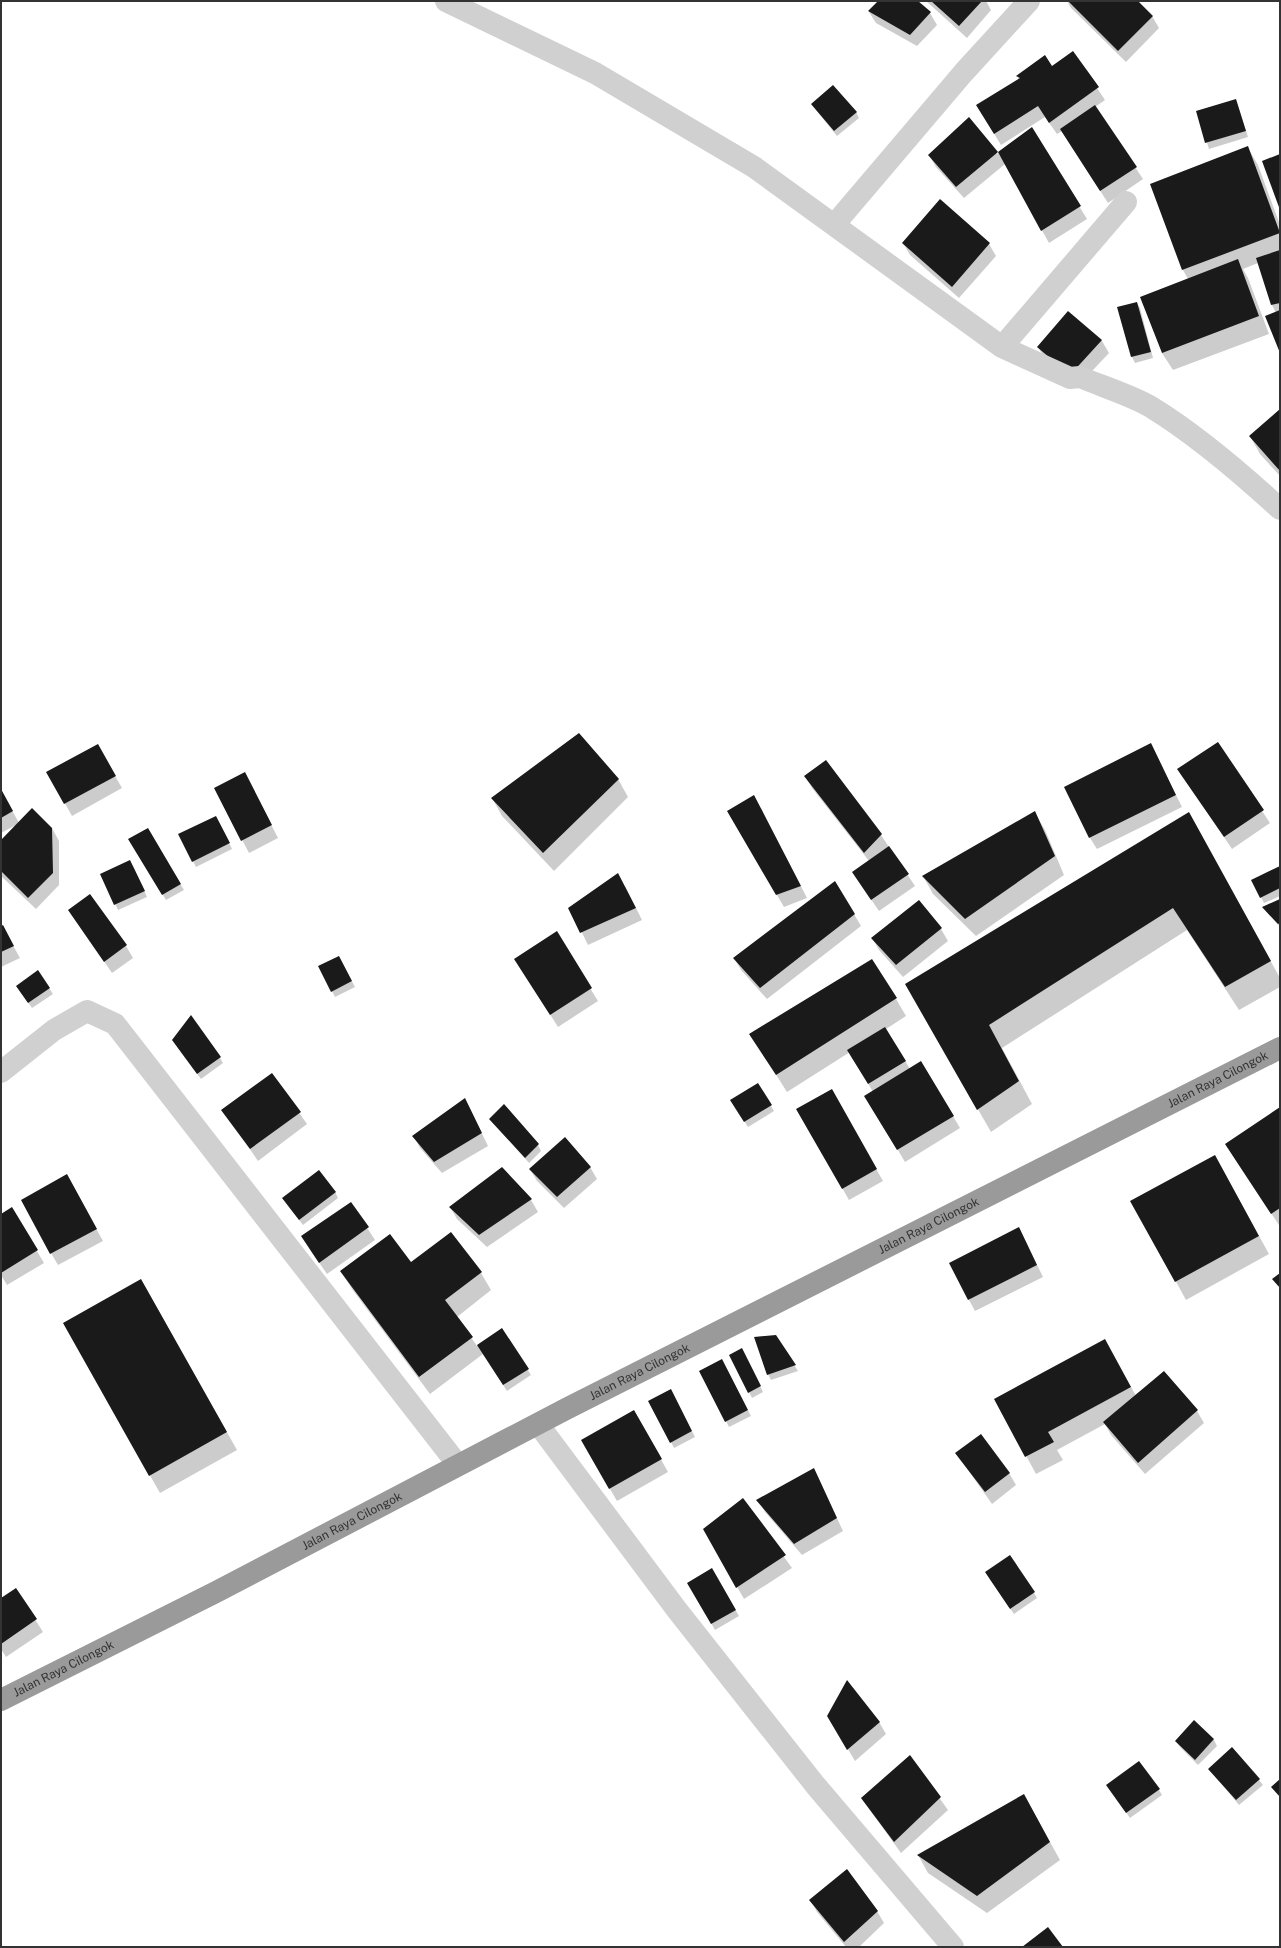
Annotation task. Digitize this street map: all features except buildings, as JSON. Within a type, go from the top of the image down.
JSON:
[{"type":"highway","name":"Jalan Raya Cilongok","points":[[1,1700],[223,1589],[538,1424],[1280,1048]]},
{"type":"street","points":[[446,1],[595,73],[754,167],[1002,347],[1070,378],[1080,378],[1150,406],[1240,474],[1280,509]]},
{"type":"street","points":[[834,225],[964,72],[1029,1]]},
{"type":"street","points":[[1002,347],[1126,202]]},
{"type":"street","points":[[1,1072],[54,1030],[86,1011],[115,1024],[458,1465]]},
{"type":"street","points":[[538,1424],[677,1610],[816,1786],[953,1947]]}]
